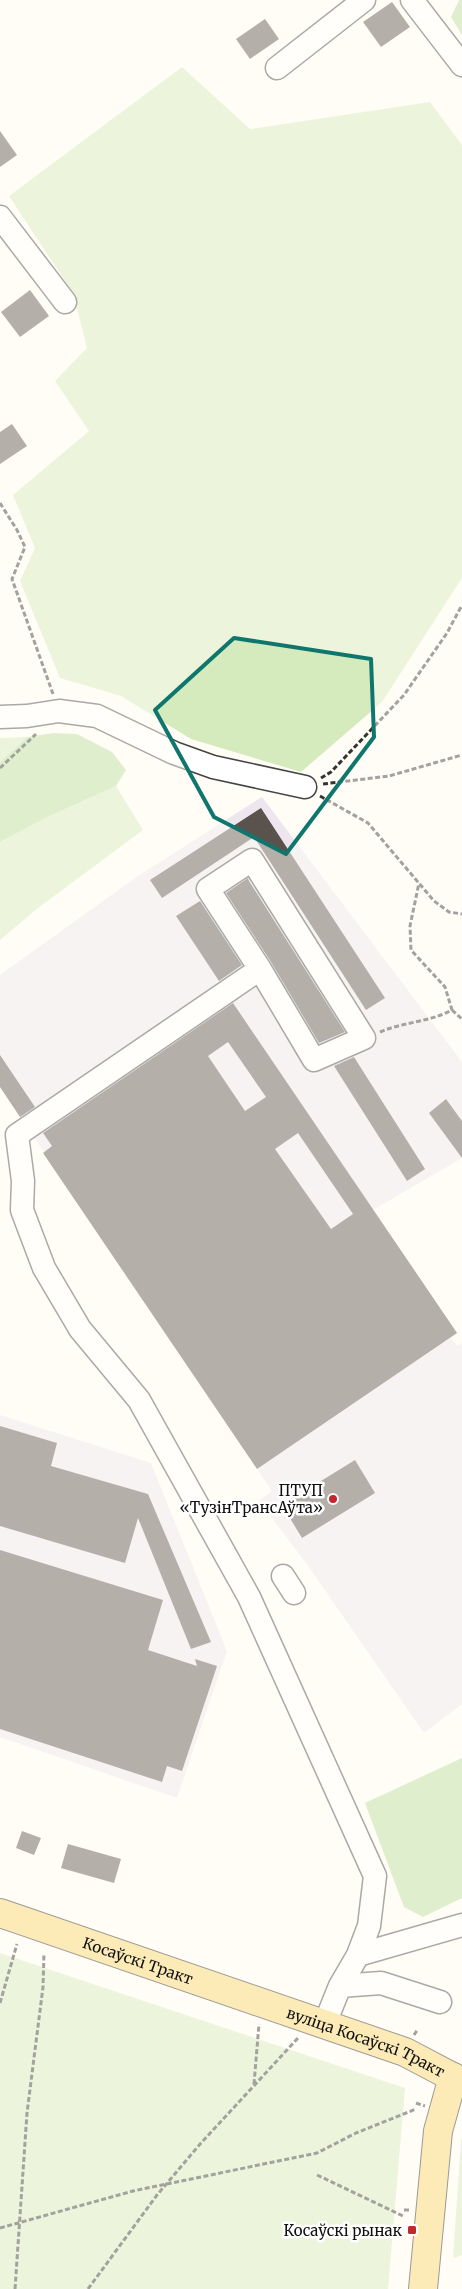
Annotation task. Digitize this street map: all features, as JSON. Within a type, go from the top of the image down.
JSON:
[{"type":"main road","name":"Косаўскі Тракт","points":[[0,1913],[268,2016]]},
{"type":"main road","name":"вуліца Косаўскі Тракт","points":[[268,2016],[325,2023],[406,2052],[458,2079]]},
{"type":"main road","points":[[423,2289],[438,2131],[458,2079]]},
{"type":"street","points":[[277,68],[364,0]]},
{"type":"street","points":[[412,0],[462,65]]},
{"type":"street","points":[[0,217],[65,302]]},
{"type":"street","points":[[0,717],[27,716],[59,711],[97,716],[174,753],[213,766],[305,787]]},
{"type":"street","points":[[252,860],[364,1038],[314,1060],[260,969],[208,889],[252,860]]},
{"type":"street","points":[[260,969],[18,1135],[22,1181],[22,1210],[44,1268],[57,1291],[80,1329],[139,1400],[249,1597],[375,1876],[369,1926],[358,1956],[340,1986],[325,2023]]},
{"type":"street","points":[[358,1956],[462,1925]]},
{"type":"street","points":[[340,1986],[381,1983],[440,2002]]},
{"type":"path","points":[[0,503],[18,530],[25,547],[12,579],[59,711],[0,768]]},
{"type":"path","points":[[305,787],[331,772],[404,695],[447,633],[462,605]]},
{"type":"path","points":[[305,787],[388,776],[462,755]]},
{"type":"path","points":[[305,787],[368,824],[434,900],[449,912],[462,914]]},
{"type":"path","points":[[419,883],[410,926],[411,950],[445,987],[452,1010],[462,1019]]},
{"type":"path","points":[[364,1038],[390,1028],[440,1017],[452,1010]]},
{"type":"path","points":[[0,2003],[17,1944]]},
{"type":"path","points":[[15,2289],[27,2113],[44,1953]]},
{"type":"path","points":[[254,2084],[268,2016]]},
{"type":"path","points":[[88,2289],[157,2195],[254,2084],[298,2037]]},
{"type":"path","points":[[0,2228],[133,2191],[316,2153],[356,2133],[416,2109]]},
{"type":"path","points":[[317,2175],[403,2216]]},
{"type":"highlighted area","points":[[234,638],[371,659],[374,737],[286,854],[214,817],[155,710]]},
{"type":"shaded area","points":[[262,797],[462,1062],[462,1158],[373,1210],[457,1333],[451,1337],[457,1346],[462,1343],[462,1704],[424,1733],[306,1563],[259,1501],[272,1491],[0,1087],[0,975],[135,878]]},
{"type":"shaded area","points":[[0,1415],[151,1463],[227,1651],[177,1798],[0,1737]]},
{"type":"green space","points":[[459,0],[462,0],[462,35],[451,17]]},
{"type":"green space","points":[[182,67],[250,129],[430,102],[462,145],[462,578],[382,702],[301,772],[191,739],[121,696],[60,678],[20,581],[35,548],[13,495],[89,431],[55,381],[87,348],[73,293],[9,196]]},
{"type":"green space","points":[[53,733],[77,734],[112,752],[126,770],[116,786],[50,816],[0,842],[0,762],[27,737]]},
{"type":"green space","points":[[27,737],[0,762],[0,738]]},
{"type":"green space","points":[[116,786],[143,830],[38,908],[0,940],[0,842],[50,816]]},
{"type":"green space","points":[[462,1758],[462,1898],[423,1917],[404,1907],[365,1803]]},
{"type":"green space","points":[[0,1953],[405,2088],[388,2289],[0,2289]]},
{"type":"green space","points":[[461,2140],[462,2255],[453,2258]]},
{"type":"building","points":[[392,2],[410,27],[381,47],[363,22]]},
{"type":"building","points":[[265,19],[279,39],[250,59],[236,39]]},
{"type":"building","points":[[0,131],[17,155],[0,167]]},
{"type":"building","points":[[30,290],[49,316],[20,337],[1,312]]},
{"type":"building","points":[[12,424],[27,446],[0,464],[0,432]]},
{"type":"building","points":[[261,808],[385,998],[366,1010],[254,837],[162,898],[150,880]]},
{"type":"building","points":[[248,878],[345,1032],[319,1043],[271,962],[226,893]]},
{"type":"building","points":[[200,901],[242,965],[219,981],[176,916]]},
{"type":"building","points":[[233,1003],[457,1333],[257,1469],[43,1153],[52,1146],[43,1133]],"holes":[[[228,1042],[266,1097],[245,1111],[208,1056]],[[298,1133],[353,1214],[331,1229],[275,1149]]]},
{"type":"building","points":[[0,1055],[35,1107],[20,1117],[0,1087]]},
{"type":"building","points":[[354,1057],[425,1169],[407,1181],[334,1066]]},
{"type":"building","points":[[446,1099],[462,1121],[462,1158],[429,1113]]},
{"type":"building","points":[[0,1426],[57,1443],[51,1466],[148,1494],[211,1642],[191,1649],[138,1518],[125,1563],[0,1526]]},
{"type":"building","points":[[355,1460],[375,1493],[302,1538],[282,1505]]},
{"type":"building","points":[[0,1550],[163,1600],[148,1650],[197,1666],[195,1659],[217,1666],[182,1771],[167,1766],[162,1782],[0,1729]]},
{"type":"building","points":[[22,1831],[41,1838],[34,1855],[16,1848]]},
{"type":"building","points":[[68,1844],[121,1859],[114,1883],[61,1868]]},
{"type":"place","name":"ПТУП «ТузінТрансАўта»","points":[[333,1499]]},
{"type":"place","name":"Косаўскі рынак","points":[[412,2230]]}]
